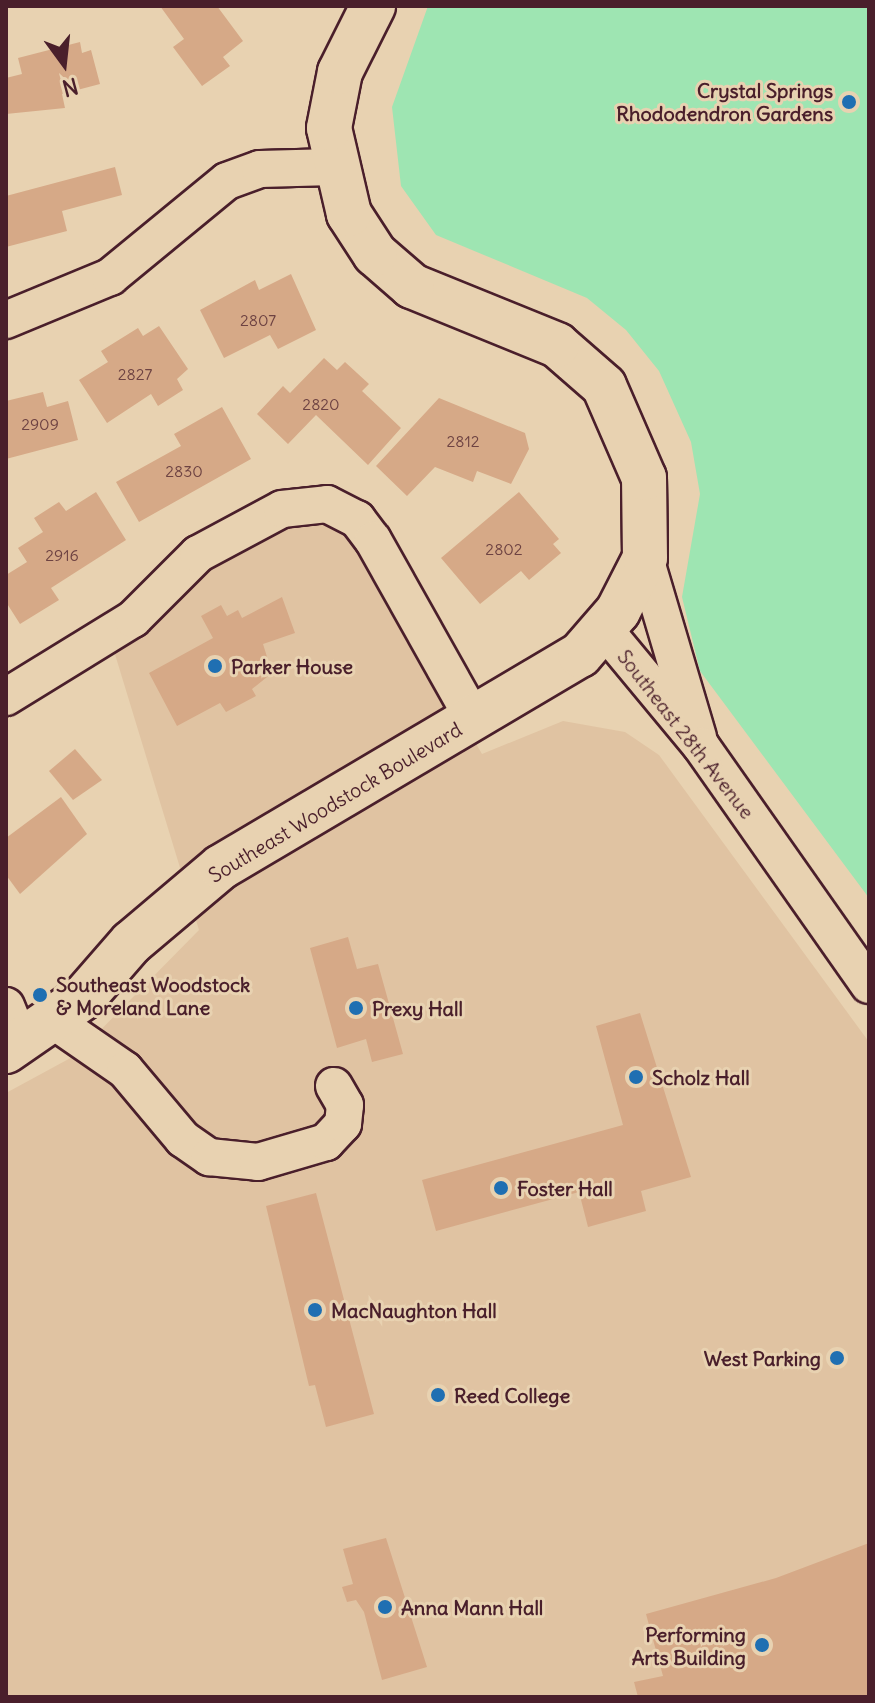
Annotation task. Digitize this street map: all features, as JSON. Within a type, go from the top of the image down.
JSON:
[{"type":"main road","points":[[373,6],[333,98],[333,167],[349,214],[394,272],[436,300],[557,345],[604,386],[622,413],[644,478],[645,558]]},
{"type":"main road","name":"Southeast 28th Avenue","points":[[604,629],[645,558]]},
{"type":"main road","name":"Southeast Woodstock Boulevard","points":[[22,1030],[221,867],[580,655],[604,629]]},
{"type":"street","points":[[6,320],[110,277],[218,189],[260,169],[333,167]]},
{"type":"street","points":[[6,697],[133,619],[198,554],[282,509],[327,504],[357,519],[373,540],[474,720]]},
{"type":"street","points":[[645,558],[701,746]]},
{"type":"street","name":"Southeast 28th Avenue","points":[[604,629],[701,746],[869,985]]},
{"type":"street","points":[[22,1030],[125,1070],[183,1139],[209,1157],[258,1162],[326,1142],[343,1124],[345,1105],[334,1086]]},
{"type":"shaded area","name":"Reed College","points":[[322,520],[363,549],[482,754],[563,721],[625,732],[659,755],[869,1042],[869,1697],[6,1697],[6,1093],[76,1055],[199,930],[114,651],[200,575],[288,525]]},
{"type":"green space","points":[[428,6],[869,6],[869,898],[700,671],[682,597],[700,494],[691,442],[659,371],[626,330],[587,298],[436,235],[401,186],[392,107]]},
{"type":"building","points":[[160,6],[217,6],[243,41],[223,57],[230,66],[202,86],[173,47],[184,39]]},
{"type":"building","points":[[80,42],[82,53],[91,50],[100,84],[62,94],[65,108],[6,114],[6,78],[22,74],[18,58]]},
{"type":"building","points":[[115,167],[122,195],[62,211],[67,231],[6,247],[6,196]]},
{"type":"building","points":[[291,274],[316,330],[278,349],[270,335],[224,358],[200,310],[255,280],[259,290]]},
{"type":"building","points":[[159,326],[188,369],[177,379],[183,390],[158,406],[151,394],[107,423],[79,380],[108,362],[101,351],[138,328],[143,336]]},
{"type":"building","points":[[324,358],[337,370],[345,362],[369,384],[362,391],[401,428],[368,465],[316,415],[288,444],[257,414],[283,386],[290,393]]},
{"type":"building","points":[[43,392],[47,407],[68,401],[78,440],[6,459],[6,401]]},
{"type":"building","points":[[439,398],[525,433],[529,449],[511,484],[477,471],[473,482],[435,467],[407,496],[376,466]]},
{"type":"building","points":[[222,407],[251,459],[139,522],[116,482],[181,446],[174,434]]},
{"type":"building","points":[[96,492],[126,540],[51,588],[59,600],[20,624],[6,602],[6,575],[27,562],[18,548],[43,532],[34,518],[59,502],[66,511]]},
{"type":"building","points":[[519,492],[559,539],[553,544],[561,553],[529,580],[521,571],[480,604],[441,558]]},
{"type":"building","name":"Parker House","points":[[282,597],[295,633],[263,644],[272,673],[252,689],[256,696],[226,712],[220,703],[177,726],[149,673],[213,638],[201,616],[221,605],[227,616],[238,610],[242,618]]},
{"type":"building","points":[[75,749],[102,780],[73,800],[49,771]]},
{"type":"building","points":[[61,797],[87,834],[20,894],[6,875],[6,838]]},
{"type":"building","name":"Prexy Hall","points":[[348,937],[357,969],[378,964],[403,1054],[372,1062],[366,1039],[337,1048],[310,948]]},
{"type":"building","points":[[640,1013],[691,1177],[641,1191],[646,1211],[588,1227],[579,1192],[436,1231],[422,1180],[623,1125],[596,1026]]},
{"type":"building","name":"MacNaughton Hall","points":[[316,1193],[374,1414],[326,1427],[315,1385],[309,1386],[266,1206]]},
{"type":"building","name":"Anna Mann Hall","points":[[386,1538],[427,1667],[382,1680],[364,1612],[356,1600],[347,1602],[342,1587],[353,1584],[343,1549]]},
{"type":"building","name":"Performing Arts Building","points":[[869,1543],[869,1697],[638,1697],[634,1682],[663,1676],[646,1614],[776,1578]]},
{"type":"place","name":"Crystal Springs Rhododendron Gardens","points":[[849,102]]},
{"type":"place","name":"Parker House","points":[[215,666]]},
{"type":"place","name":"Southeast Woodstock & Moreland Lane","points":[[40,995]]},
{"type":"place","name":"Prexy Hall","points":[[356,1008]]},
{"type":"place","name":"Scholz Hall","points":[[636,1077]]},
{"type":"place","name":"Foster Hall","points":[[501,1188]]},
{"type":"place","name":"MacNaughton Hall","points":[[315,1310]]},
{"type":"place","name":"West Parking","points":[[837,1358]]},
{"type":"place","name":"Reed College","points":[[438,1395]]},
{"type":"place","name":"Anna Mann Hall","points":[[385,1607]]},
{"type":"place","name":"Performing Arts Building","points":[[762,1645]]}]
